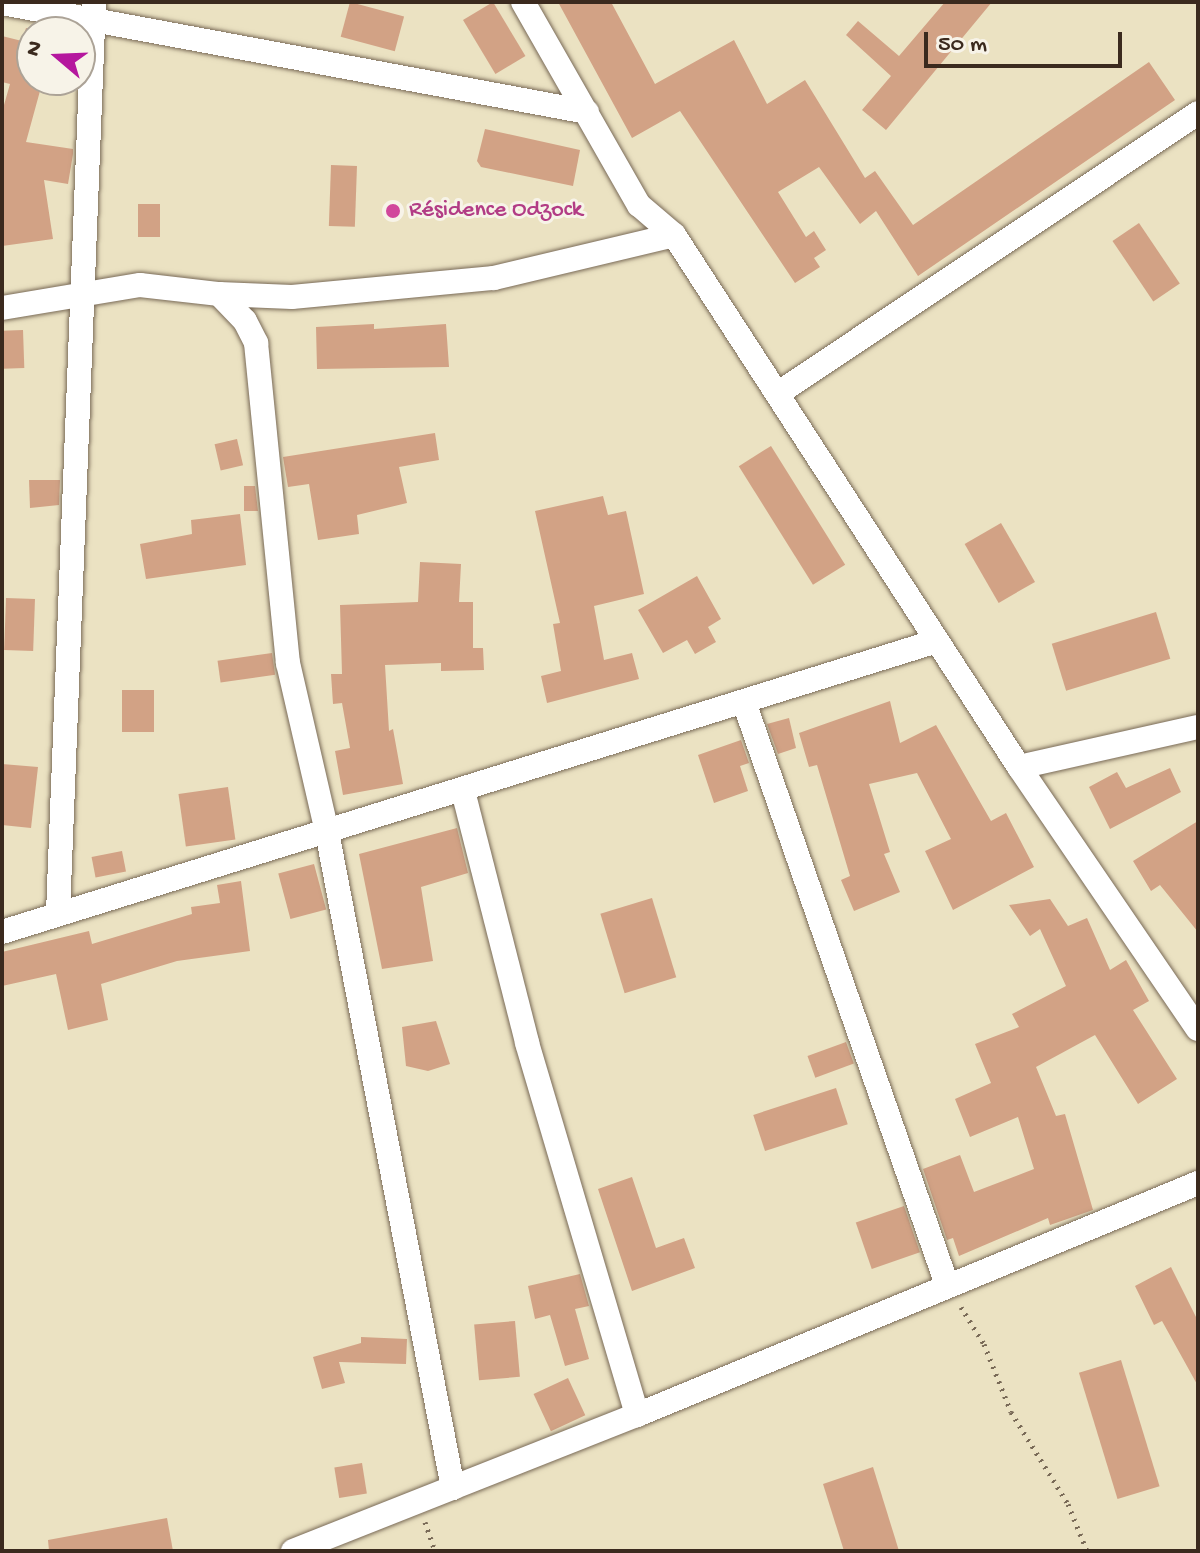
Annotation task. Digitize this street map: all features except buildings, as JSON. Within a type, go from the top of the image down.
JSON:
[{"type":"street","points":[[523,2],[639,205],[674,235],[1019,767],[1198,1029]]},
{"type":"street","points":[[2,3],[94,10],[587,112]]},
{"type":"street","points":[[58,913],[85,298],[94,10]]},
{"type":"street","points":[[777,394],[1198,113]]},
{"type":"street","points":[[2,308],[85,298],[140,285],[219,294],[292,297],[494,278],[674,235]]},
{"type":"street","points":[[219,294],[239,313],[256,343],[288,663],[327,832],[453,1488]]},
{"type":"street","points":[[2,932],[937,641]]},
{"type":"street","points":[[744,702],[947,1285]]},
{"type":"street","points":[[1019,767],[1198,727]]},
{"type":"street","points":[[463,791],[524,1033],[637,1415]]},
{"type":"street","points":[[303,1550],[1198,1183]]},
{"type":"path","points":[[947,1285],[984,1344],[1011,1412],[1068,1504],[1087,1551]]},
{"type":"place","name":"Résidence Odzock","points":[[393,211]]}]
